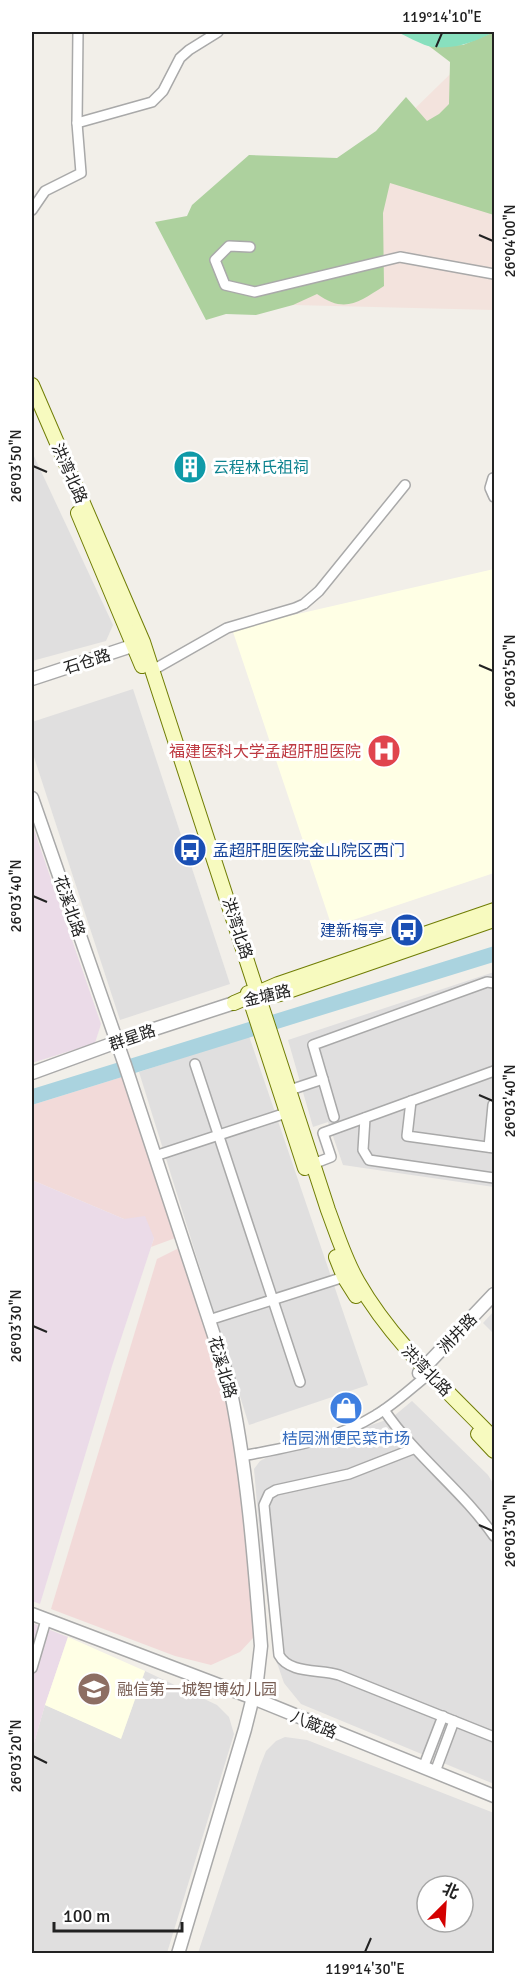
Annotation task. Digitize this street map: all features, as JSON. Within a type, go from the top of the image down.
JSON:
[{"type":"main road","name":"洪湾北路","points":[[32,385],[139,644],[148,680],[254,996],[290,1090],[336,1231],[357,1281],[422,1373],[495,1451]]},
{"type":"main road","name":"洪湾北路","points":[[32,406],[139,644],[153,670],[254,996]]},
{"type":"main road","name":"金塘路","points":[[234,1003],[495,910]]},
{"type":"main road","name":"金塘路","points":[[254,996],[280,994],[495,920]]},
{"type":"main road","name":"洪湾北路","points":[[265,1027],[286,1113],[344,1277],[397,1352],[495,1439]]},
{"type":"street","points":[[32,210],[45,191],[81,173],[77,123],[78,32]]},
{"type":"street","points":[[77,123],[152,102],[163,92],[184,54],[218,32]]},
{"type":"street","points":[[250,247],[229,246],[215,260],[225,285],[255,292],[400,257],[495,274]]},
{"type":"street","points":[[493,478],[490,488],[495,497]]},
{"type":"street","points":[[153,670],[228,628],[304,604],[319,591],[405,484]]},
{"type":"street","name":"石仓路","points":[[32,679],[139,644]]},
{"type":"street","name":"花溪北路","points":[[32,798],[125,1065],[228,1378],[243,1456],[261,1646],[260,1664],[253,1698],[178,1953]]},
{"type":"street","points":[[334,1117],[313,1045],[487,982],[495,983]]},
{"type":"street","name":"群星路","points":[[32,1073],[234,1003]]},
{"type":"street","points":[[195,1064],[300,1382]]},
{"type":"street","points":[[314,1164],[331,1157],[323,1133],[495,1071]]},
{"type":"street","points":[[290,1090],[323,1079]]},
{"type":"street","points":[[411,1101],[407,1136],[492,1147],[493,1105],[495,1105]]},
{"type":"street","points":[[155,1156],[286,1113]]},
{"type":"street","points":[[365,1118],[363,1150],[369,1160],[495,1178]]},
{"type":"street","points":[[209,1320],[344,1277]]},
{"type":"street","name":"洲井路","points":[[422,1373],[495,1294]]},
{"type":"street","points":[[243,1456],[321,1439],[361,1423],[384,1410],[422,1373]]},
{"type":"street","points":[[384,1410],[413,1449],[461,1495],[495,1536]]},
{"type":"street","points":[[413,1449],[349,1474],[272,1492],[266,1497],[264,1505],[279,1655],[284,1662],[296,1669],[339,1675],[495,1737]]},
{"type":"street","points":[[254,1562],[268,1553]]},
{"type":"street","points":[[254,1562],[270,1567]]},
{"type":"street","name":"八箴路","points":[[32,1614],[253,1698],[495,1796]]},
{"type":"street","points":[[32,1668],[46,1620]]},
{"type":"street","points":[[423,1767],[443,1716]]},
{"type":"street","points":[[435,1772],[454,1721]]},
{"type":"shaded area","points":[[494,38],[494,310],[216,303],[485,40]]},
{"type":"shaded area","points":[[32,452],[113,625],[106,641],[32,661]]},
{"type":"shaded area","name":"福建医科大学孟超肝胆医院","points":[[494,569],[494,873],[332,927],[232,629]]},
{"type":"shaded area","points":[[133,689],[230,984],[120,1020],[32,751],[32,722]]},
{"type":"shaded area","points":[[32,824],[101,1024],[95,1043],[32,1063]]},
{"type":"shaded area","points":[[494,972],[494,1187],[343,1165],[328,1122],[313,1127],[288,1040]]},
{"type":"shaded area","points":[[249,1036],[368,1385],[249,1425],[139,1072]]},
{"type":"shaded area","points":[[122,1077],[178,1237],[151,1247],[154,1238],[124,1219],[32,1180],[32,1105]]},
{"type":"shaded area","points":[[32,1180],[124,1219],[145,1216],[154,1238],[112,1366],[40,1604],[32,1601]]},
{"type":"shaded area","points":[[181,1247],[224,1389],[237,1457],[253,1621],[253,1638],[240,1652],[211,1665],[175,1656],[51,1609],[157,1259]]},
{"type":"shaded area","points":[[494,1311],[494,1334],[483,1323]]},
{"type":"shaded area","points":[[412,1401],[488,1475],[494,1485],[494,1784],[301,1704],[284,1683],[275,1657],[262,1561],[254,1469],[260,1461],[273,1454],[314,1445],[383,1421],[394,1416]]},
{"type":"shaded area","points":[[32,1623],[68,1637],[32,1750]]},
{"type":"shaded area","name":"融信第一城智博幼儿园","points":[[68,1637],[145,1671],[121,1739],[45,1705]]},
{"type":"shaded area","points":[[145,1671],[217,1705],[229,1717],[234,1734],[167,1953],[32,1954],[32,1750],[45,1705],[121,1738]]},
{"type":"shaded area","points":[[285,1737],[307,1740],[494,1813],[494,1953],[198,1953],[266,1751],[276,1741]]},
{"type":"green space","points":[[397,32],[494,32],[471,42],[437,47],[420,43]]},
{"type":"green space","points":[[494,32],[494,215],[390,183],[383,213],[384,286],[352,304],[336,303],[317,294],[293,305],[256,315],[226,314],[206,320],[155,222],[187,216],[192,205],[249,155],[337,158],[376,131],[406,97],[427,121],[449,104],[450,62],[429,46],[463,45]]},
{"type":"waterway","points":[[32,1097],[494,954]]},
{"type":"place","name":"云程林氏祖祠","points":[[190,467]]},
{"type":"place","name":"福建医科大学孟超肝胆医院","points":[[384,751]]},
{"type":"place","name":"孟超肝胆医院金山院区西门","points":[[190,850]]},
{"type":"place","name":"建新梅亭","points":[[407,930]]},
{"type":"place","name":"桔园洲便民菜市场","points":[[346,1408]]},
{"type":"place","name":"融信第一城智博幼儿园","points":[[94,1689]]}]
